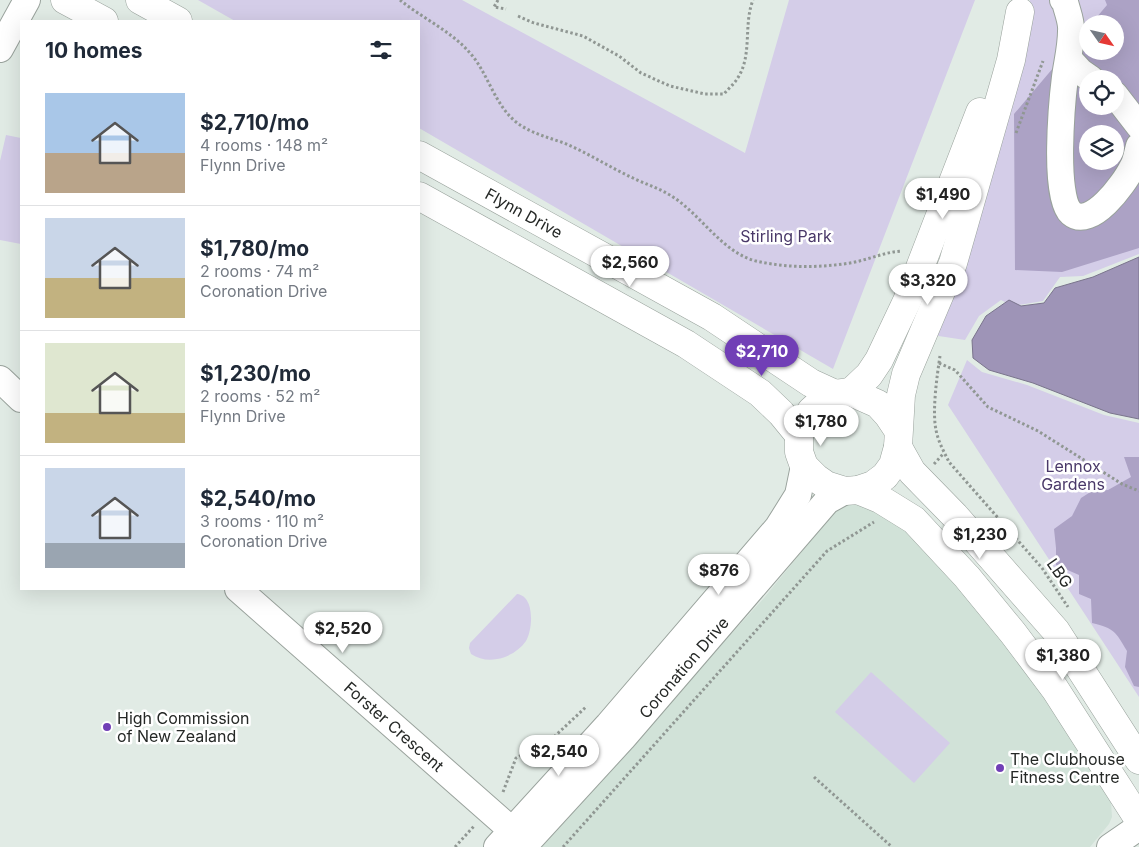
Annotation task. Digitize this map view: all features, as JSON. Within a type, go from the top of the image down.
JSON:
[{"type":"main road","points":[[65,0],[102,20]]},
{"type":"main road","points":[[140,0],[176,20]]},
{"type":"main road","points":[[1021,6],[951,184],[926,256],[879,360],[869,375],[843,393],[822,400],[811,411],[799,434],[800,452],[804,466],[826,485],[880,499],[914,520],[967,577],[1013,633],[1055,689],[1139,820]]},
{"type":"main road","points":[[851,490],[873,485],[885,476],[893,465],[898,439],[901,395],[906,374],[953,262],[1011,60],[1021,6]]},
{"type":"main road","name":"Flynn Drive","points":[[420,156],[712,317],[811,383],[843,393]]},
{"type":"main road","points":[[420,197],[686,344],[760,393],[799,434]]},
{"type":"main road","points":[[843,393],[878,404],[888,415],[912,472],[956,516],[1056,631],[1139,760]]},
{"type":"street","points":[[0,49],[27,0]]},
{"type":"street","points":[[1062,0],[1065,2],[1072,29],[1069,59],[1065,75],[1060,135],[1062,190],[1069,212],[1076,216],[1085,217],[1096,212],[1120,186],[1133,167],[1139,146]]},
{"type":"street","points":[[1069,59],[1079,71]]},
{"type":"street","points":[[1124,107],[1139,126]]},
{"type":"street","points":[[0,379],[20,397]]},
{"type":"street","name":"Coronation Drive","points":[[514,842],[608,725],[778,527],[798,495],[804,466]]},
{"type":"street","name":"Coronation Drive","points":[[514,842],[623,738],[828,501],[851,490]]},
{"type":"street","name":"Forster Crescent","points":[[239,590],[488,810],[514,842]]},
{"type":"street","points":[[1110,847],[1139,827]]},
{"type":"path","points":[[400,0],[469,52],[502,107],[514,121],[528,130],[565,144],[672,197],[692,211],[736,253],[754,260],[785,266],[818,267],[851,263],[904,251]]},
{"type":"path","points":[[498,0],[494,7],[506,9]]},
{"type":"path","points":[[518,16],[534,23],[582,36],[618,56],[641,72],[670,86],[705,94],[724,94],[738,78],[746,54],[749,10],[753,0]]},
{"type":"path","points":[[939,363],[955,370],[988,407],[1038,431],[1122,484],[1139,491]]},
{"type":"path","name":"LBG","points":[[936,429],[949,462],[1042,568],[1069,609]]},
{"type":"path","points":[[563,847],[827,551],[876,521]]},
{"type":"path","points":[[455,847],[501,796],[516,758],[555,736],[587,706]]},
{"type":"path","points":[[814,777],[892,847]]},
{"type":"shaded area","points":[[1105,0],[1139,0],[1139,248],[1062,272],[1015,270],[1014,114],[1079,37],[1079,60],[1124,60],[1124,15],[1099,15],[1107,5]]},
{"type":"shaded area","points":[[1139,257],[1139,419],[1110,413],[1033,383],[989,370],[973,358],[972,340],[986,316],[1009,300],[1021,306],[1044,303],[1055,288],[1093,277]]},
{"type":"shaded area","points":[[1124,457],[1139,457],[1139,687],[1134,686],[1125,667],[1127,651],[1117,635],[1110,629],[1092,623],[1091,599],[1079,594],[1079,575],[1056,565],[1054,529],[1072,516],[1081,498],[1092,491],[1108,490],[1131,477]]},
{"type":"shaded area","points":[[865,502],[900,525],[980,611],[1044,694],[1111,802],[1112,817],[1109,824],[1090,847],[536,847],[764,598],[834,512],[845,505]]},
{"type":"green space","name":"Stirling Park","points":[[198,0],[462,0],[745,153],[789,0],[975,0],[833,369],[420,129],[420,20],[233,20]]},
{"type":"green space","points":[[1030,0],[1139,0],[1139,254],[1083,276],[1060,277],[1043,301],[1013,306],[1001,300],[979,316],[965,340],[932,335]]},
{"type":"green space","points":[[6,135],[20,138],[20,244],[0,240],[0,161]]},
{"type":"green space","name":"Lennox Gardens","points":[[967,360],[982,372],[1027,385],[1104,415],[1139,423],[1139,697],[948,405]]},
{"type":"green space","points":[[517,594],[527,600],[531,614],[530,629],[523,645],[517,651],[494,660],[487,660],[471,654],[470,643]]},
{"type":"green space","points":[[871,672],[950,743],[914,783],[835,712]]},
{"type":"place","name":"High Commission of New Zealand","points":[[107,727]]},
{"type":"place","name":"The Clubhouse Fitness Centre","points":[[1000,768]]}]
